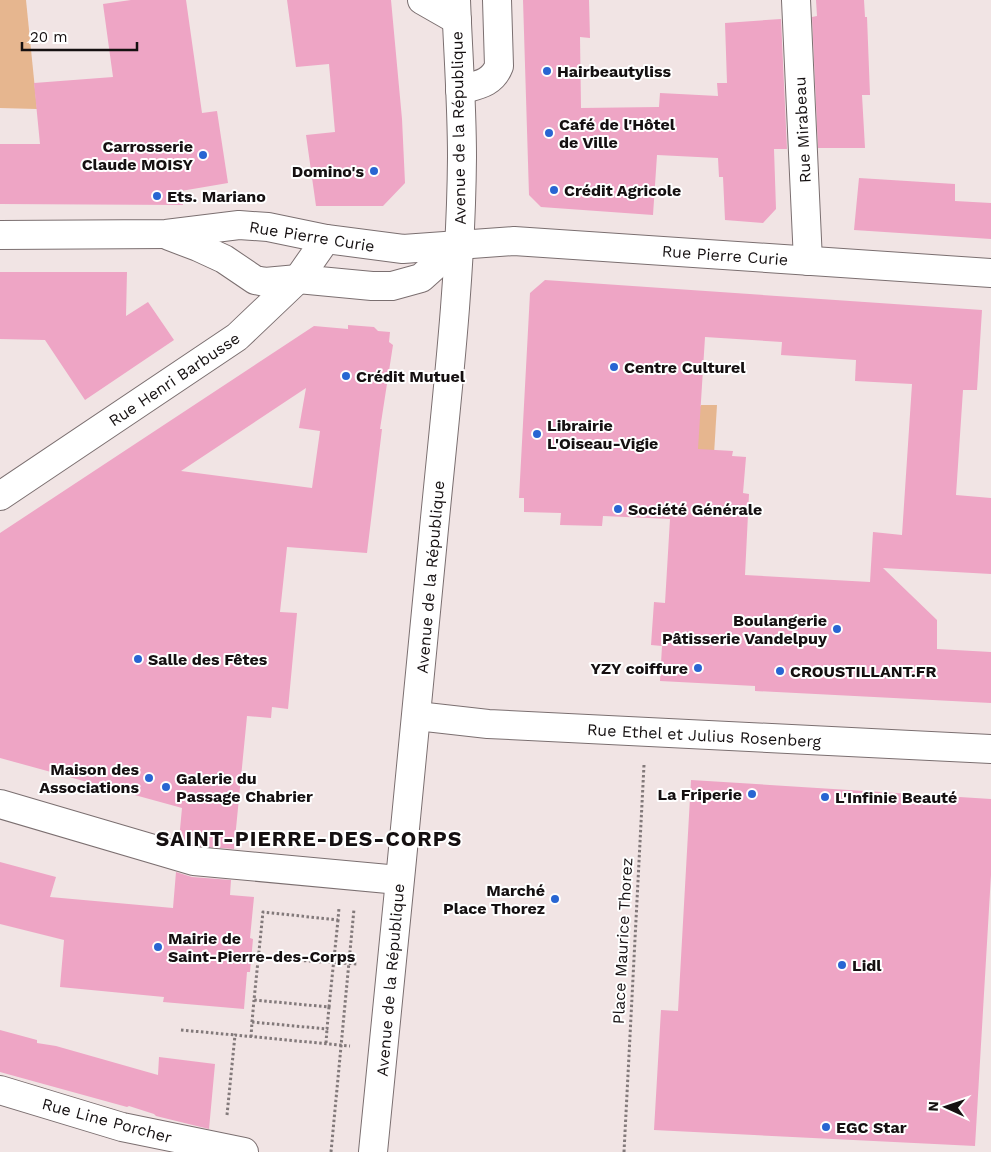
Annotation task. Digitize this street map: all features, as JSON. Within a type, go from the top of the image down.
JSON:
[{"type":"street","points":[[422,0],[457,10]]},
{"type":"street","points":[[460,90],[490,81],[496,75],[499,66],[497,0]]},
{"type":"street","name":"Rue Mirabeau","points":[[796,0],[808,261]]},
{"type":"street","name":"Avenue de la République","points":[[373,1152],[417,716],[459,244],[462,155],[457,10]]},
{"type":"street","name":"Rue Pierre Curie","points":[[0,235],[166,234],[239,225],[268,227],[326,239],[403,249],[514,241],[991,273]]},
{"type":"street","name":"Rue Pierre Curie","points":[[166,234],[224,260],[254,280],[265,282],[298,280],[372,286],[405,284],[421,278],[459,244]]},
{"type":"street","name":"Rue Henri Barbusse","points":[[0,496],[237,337],[298,280],[326,239]]},
{"type":"street","name":"Rue Ethel et Julius Rosenberg","points":[[417,716],[488,724],[991,749]]},
{"type":"street","points":[[0,804],[194,861],[399,880]]},
{"type":"street","name":"Rue Line Porcher","points":[[0,1090],[122,1126],[234,1150]]},
{"type":"path","name":"Place Maurice Thorez","points":[[624,1152],[646,732]]},
{"type":"path","points":[[331,1152],[357,876]]},
{"type":"path","points":[[326,1043],[339,904]]},
{"type":"path","points":[[251,1036],[263,912],[338,920]]},
{"type":"path","points":[[259,958],[349,964]]},
{"type":"path","points":[[254,1000],[329,1008]]},
{"type":"path","points":[[252,1022],[327,1029]]},
{"type":"path","points":[[180,1030],[383,1048]]},
{"type":"path","points":[[234,1150],[235,1035]]},
{"type":"shaded area","points":[[0,0],[26,0],[37,109],[0,108]]},
{"type":"shaded area","points":[[701,405],[717,405],[714,454],[674,452]]},
{"type":"building","points":[[131,0],[186,0],[202,113],[217,111],[228,183],[181,191],[183,205],[0,204],[0,144],[40,144],[34,83],[113,77],[103,4]]},
{"type":"building","points":[[287,0],[391,0],[402,119],[405,183],[383,206],[316,206],[306,135],[335,132],[329,64],[296,67]]},
{"type":"building","points":[[523,0],[589,0],[590,38],[580,37],[581,108],[659,107],[660,93],[718,96],[717,83],[727,83],[725,23],[781,19],[787,149],[774,149],[776,209],[763,223],[725,220],[723,177],[719,177],[718,158],[657,155],[653,215],[541,207],[529,195]]},
{"type":"building","points":[[816,0],[864,0],[865,17],[867,17],[870,95],[862,95],[865,148],[818,148],[812,17],[817,16]]},
{"type":"building","points":[[859,178],[955,184],[955,201],[991,203],[991,239],[854,230]]},
{"type":"building","points":[[0,272],[127,272],[126,316],[148,302],[174,340],[85,400],[45,340],[0,339]]},
{"type":"building","points":[[545,280],[982,310],[977,390],[963,390],[956,495],[991,498],[991,574],[883,568],[937,620],[937,649],[991,652],[991,703],[755,691],[755,686],[660,681],[662,646],[651,645],[654,602],[665,603],[670,519],[603,516],[602,526],[560,525],[561,513],[524,512],[524,498],[519,498],[530,293]],"holes":[[[705,337],[782,342],[781,355],[856,360],[855,381],[912,384],[902,535],[873,532],[870,582],[745,575],[749,494],[743,493],[746,457],[732,456],[733,451],[698,449]]]},
{"type":"building","points":[[348,325],[374,327],[378,331],[390,332],[389,342],[393,345],[380,429],[382,429],[367,553],[287,547],[280,612],[297,613],[288,709],[272,707],[271,718],[247,716],[234,849],[197,846],[179,840],[182,808],[0,758],[0,533],[314,326],[348,329]],"holes":[[[306,388],[299,428],[320,431],[312,488],[181,471]]]},
{"type":"building","name":"Lidl","points":[[691,780],[991,799],[991,875],[975,1146],[654,1130],[661,1010],[678,1011]]},
{"type":"building","name":"Mairie de Saint-Pierre-des-Corps","points":[[0,862],[56,877],[50,897],[173,908],[176,872],[192,877],[231,880],[230,895],[254,897],[250,938],[253,939],[250,972],[247,972],[244,1009],[163,1002],[164,997],[60,987],[64,940],[0,924]]},
{"type":"building","points":[[0,1030],[37,1040],[37,1043],[56,1046],[158,1075],[159,1057],[215,1064],[209,1129],[0,1072]]},
{"type":"place","name":"Hairbeautyliss","points":[[547,71]]},
{"type":"place","name":"Café de l'Hôtel de Ville","points":[[549,133]]},
{"type":"place","name":"Carrosserie Claude MOISY","points":[[203,155]]},
{"type":"place","name":"Domino's","points":[[374,171]]},
{"type":"place","name":"Crédit Agricole","points":[[554,190]]},
{"type":"place","name":"Ets. Mariano","points":[[157,196]]},
{"type":"place","name":"Centre Culturel","points":[[614,367]]},
{"type":"place","name":"Crédit Mutuel","points":[[346,376]]},
{"type":"place","name":"Librairie L'Oiseau-Vigie","points":[[537,434]]},
{"type":"place","name":"Société Générale","points":[[618,509]]},
{"type":"place","name":"Boulangerie Pâtisserie Vandelpuy","points":[[837,629]]},
{"type":"place","name":"Salle des Fêtes","points":[[138,659]]},
{"type":"place","name":"YZY coiffure","points":[[698,668]]},
{"type":"place","name":"CROUSTILLANT.FR","points":[[780,671]]},
{"type":"place","name":"Maison des Associations","points":[[149,778]]},
{"type":"place","name":"Galerie du Passage Chabrier","points":[[166,787]]},
{"type":"place","name":"La Friperie","points":[[752,794]]},
{"type":"place","name":"L'Infinie Beauté","points":[[825,797]]},
{"type":"place","name":"Marché Place Thorez","points":[[555,899]]},
{"type":"place","name":"Mairie de Saint-Pierre-des-Corps","points":[[158,947]]},
{"type":"place","name":"Lidl","points":[[842,965]]},
{"type":"place","name":"EGC Star","points":[[826,1127]]},
{"type":"district","name":"SAINT-PIERRE-DES-CORPS","points":[[309,839]]}]
